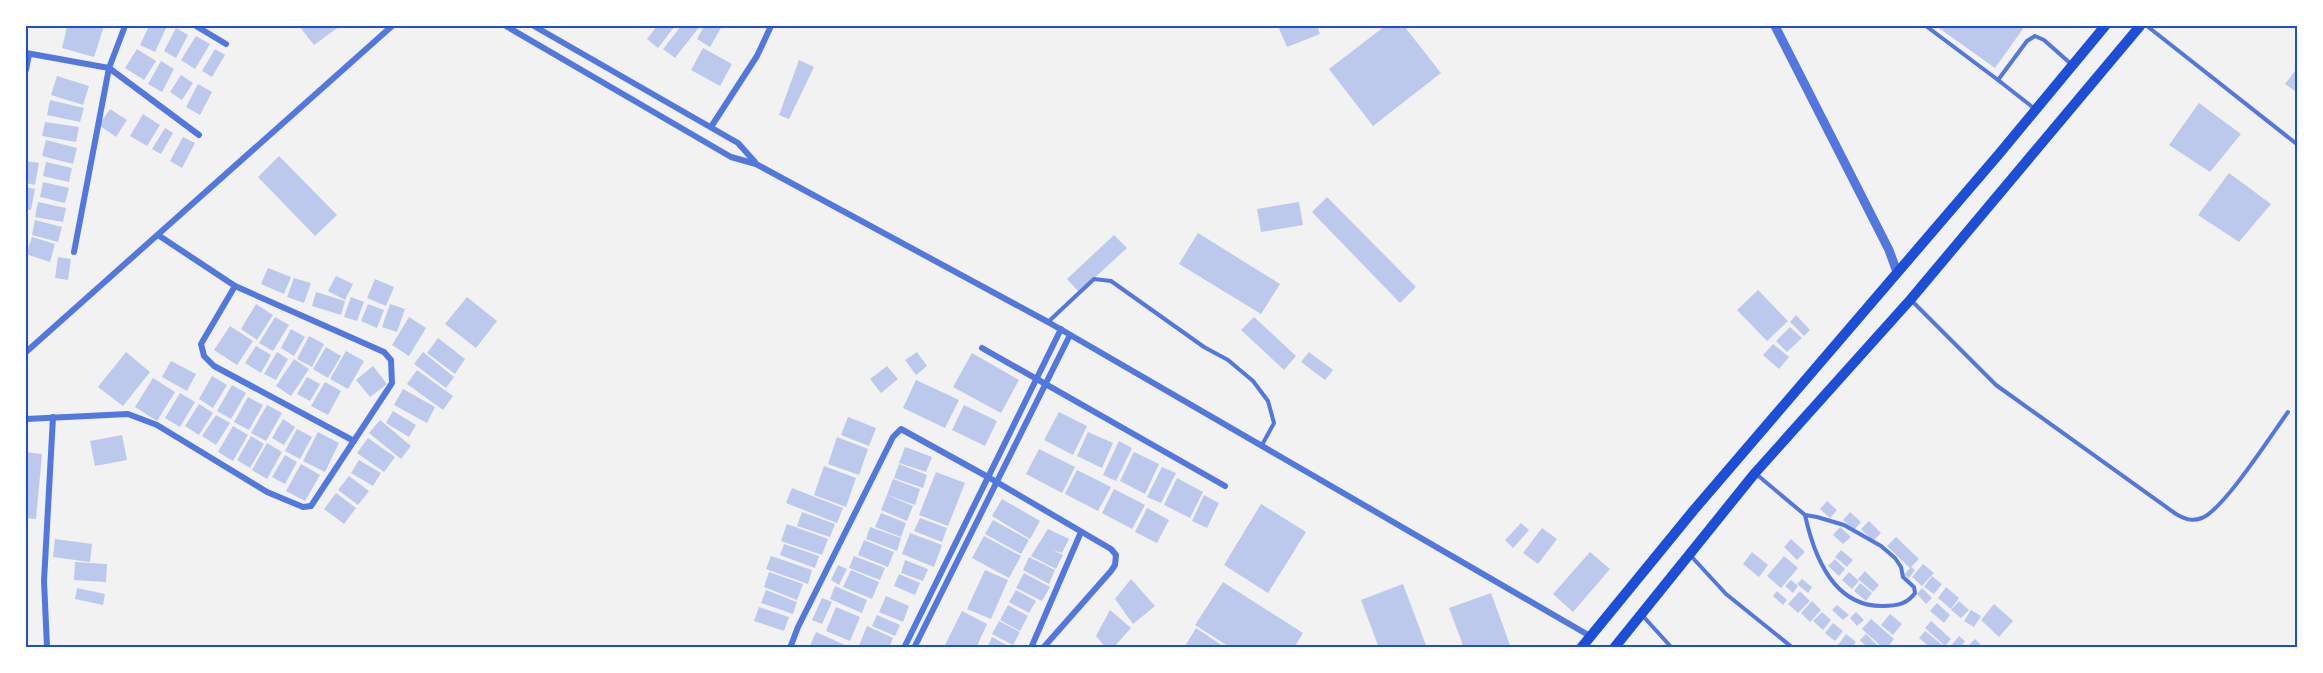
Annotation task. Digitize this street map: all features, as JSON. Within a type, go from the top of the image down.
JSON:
[{"type":"main road","points":[[1581,648],[1693,511],[2105,26]]},
{"type":"main road","points":[[1614,648],[1755,473],[1911,299],[2140,26]]},
{"type":"street","points":[[74,252],[109,68],[125,26]]},
{"type":"street","points":[[196,26],[226,44]]},
{"type":"street","points":[[26,352],[392,26]]},
{"type":"street","points":[[506,26],[731,157],[756,164],[1061,329],[1590,636]]},
{"type":"street","points":[[534,26],[738,143],[756,164]]},
{"type":"street","points":[[711,127],[757,56],[771,26]]},
{"type":"street","points":[[1775,26],[1889,250],[1897,272]]},
{"type":"street","points":[[26,70],[27,53],[109,68],[199,135]]},
{"type":"street","points":[[26,418],[128,414],[157,424],[243,479],[303,507],[311,506],[392,383],[391,360],[384,352],[236,286],[158,235]]},
{"type":"street","points":[[236,286],[201,344],[204,357],[214,366],[354,441]]},
{"type":"street","points":[[904,648],[1061,329]]},
{"type":"street","points":[[914,648],[1070,335]]},
{"type":"street","points":[[982,348],[1225,486]]},
{"type":"street","points":[[47,647],[44,581],[52,417]]},
{"type":"street","points":[[790,648],[798,627],[897,432],[901,429],[996,481],[1111,549],[1116,555],[1115,565],[1043,648]]},
{"type":"street","points":[[1031,648],[1081,532]]},
{"type":"lane","points":[[1926,26],[2035,109]]},
{"type":"lane","points":[[2147,26],[2298,144]]},
{"type":"lane","points":[[1998,80],[2027,41],[2034,36],[2044,40],[2071,65]]},
{"type":"lane","points":[[1048,322],[1094,279],[1111,281],[1204,347],[1228,360],[1253,381],[1268,401],[1274,423],[1262,446]]},
{"type":"lane","points":[[1911,299],[1996,386],[2189,521],[2204,517],[2232,490],[2288,412]]},
{"type":"lane","points":[[1755,473],[1805,515],[1844,525],[1888,552],[1901,567],[1903,577],[1914,587],[1915,593],[1908,602],[1893,606],[1872,606],[1854,602],[1840,590],[1812,544],[1805,515]]},
{"type":"lane","points":[[1690,554],[1725,594],[1793,648]]},
{"type":"lane","points":[[1641,615],[1672,648]]},
{"type":"building","points":[[74,26],[104,26],[94,57],[62,48],[67,27],[73,28]]},
{"type":"building","points":[[149,26],[167,26],[155,52],[140,45]]},
{"type":"building","points":[[299,26],[340,26],[314,45]]},
{"type":"building","points":[[657,26],[675,26],[658,48],[647,39]]},
{"type":"building","points":[[681,26],[700,26],[675,58],[663,49]]},
{"type":"building","points":[[704,26],[722,26],[710,47],[697,39]]},
{"type":"building","points":[[1278,26],[1317,26],[1320,34],[1287,47]]},
{"type":"building","points":[[1385,26],[1404,26],[1441,73],[1373,126],[1329,69]]},
{"type":"building","points":[[1936,26],[2025,26],[1995,68]]},
{"type":"building","points":[[176,28],[188,35],[176,58],[164,51]]},
{"type":"building","points":[[196,36],[210,44],[195,69],[181,60]]},
{"type":"building","points":[[703,48],[732,64],[720,86],[691,70]]},
{"type":"building","points":[[137,49],[156,61],[144,80],[125,68]]},
{"type":"building","points":[[215,49],[225,55],[212,77],[202,71]]},
{"type":"building","points":[[799,60],[814,67],[789,119],[779,115]]},
{"type":"building","points":[[161,61],[174,69],[162,92],[148,84]]},
{"type":"building","points":[[2298,67],[2298,93],[2285,84]]},
{"type":"building","points":[[181,75],[193,83],[182,100],[170,92]]},
{"type":"building","points":[[57,76],[89,86],[83,105],[51,95]]},
{"type":"building","points":[[198,84],[212,92],[200,115],[186,107]]},
{"type":"building","points":[[50,100],[84,108],[80,122],[47,115]]},
{"type":"building","points":[[2199,103],[2241,134],[2210,172],[2169,145]]},
{"type":"building","points":[[110,109],[127,120],[116,137],[99,125]]},
{"type":"building","points":[[143,114],[160,125],[147,146],[130,136]]},
{"type":"building","points":[[45,122],[79,127],[76,142],[42,136]]},
{"type":"building","points":[[165,128],[173,133],[161,154],[152,149]]},
{"type":"building","points":[[183,137],[195,143],[182,168],[170,161]]},
{"type":"building","points":[[46,140],[77,148],[73,164],[42,156]]},
{"type":"building","points":[[279,156],[337,215],[315,236],[258,177]]},
{"type":"building","points":[[26,161],[39,163],[35,185],[26,183]]},
{"type":"building","points":[[46,162],[72,168],[69,182],[43,176]]},
{"type":"building","points":[[2229,173],[2271,204],[2239,242],[2198,215]]},
{"type":"building","points":[[43,182],[69,188],[65,203],[40,197]]},
{"type":"building","points":[[26,187],[35,189],[31,210],[26,209]]},
{"type":"building","points":[[1327,197],[1416,287],[1400,303],[1312,212]]},
{"type":"building","points":[[38,202],[66,208],[63,222],[35,217]]},
{"type":"building","points":[[1299,202],[1303,225],[1261,232],[1257,209]]},
{"type":"building","points":[[35,220],[62,227],[58,242],[32,235]]},
{"type":"building","points":[[1198,233],[1280,284],[1261,314],[1179,264]]},
{"type":"building","points":[[1114,235],[1127,248],[1079,292],[1067,279]]},
{"type":"building","points":[[32,237],[55,244],[50,262],[26,254]]},
{"type":"building","points":[[58,257],[71,259],[68,280],[55,278]]},
{"type":"building","points":[[268,268],[291,277],[284,294],[261,284]]},
{"type":"building","points":[[336,276],[353,284],[345,300],[328,291]]},
{"type":"building","points":[[294,278],[311,283],[304,303],[287,297]]},
{"type":"building","points":[[375,279],[394,287],[386,306],[367,298]]},
{"type":"building","points":[[1758,290],[1788,321],[1767,341],[1737,310]]},
{"type":"building","points":[[316,292],[345,301],[341,315],[312,306]]},
{"type":"building","points":[[351,297],[364,302],[357,321],[344,317]]},
{"type":"building","points":[[467,297],[497,321],[476,348],[445,324]]},
{"type":"building","points":[[256,304],[273,315],[257,340],[241,329]]},
{"type":"building","points":[[368,304],[384,310],[377,328],[361,321]]},
{"type":"building","points":[[390,304],[405,309],[397,332],[382,327]]},
{"type":"building","points":[[1796,315],[1810,330],[1804,336],[1790,322]]},
{"type":"building","points":[[275,317],[289,325],[273,351],[259,343]]},
{"type":"building","points":[[409,317],[426,328],[409,356],[392,345]]},
{"type":"building","points":[[1254,317],[1296,356],[1284,370],[1241,330]]},
{"type":"building","points":[[230,326],[253,341],[237,365],[214,350]]},
{"type":"building","points":[[1790,327],[1802,338],[1787,352],[1776,341]]},
{"type":"building","points":[[291,329],[305,337],[294,356],[281,348]]},
{"type":"building","points":[[309,336],[324,344],[312,367],[297,359]]},
{"type":"building","points":[[438,338],[465,359],[455,374],[427,353]]},
{"type":"building","points":[[1773,344],[1789,357],[1779,369],[1763,355]]},
{"type":"building","points":[[256,346],[271,355],[261,373],[245,363]]},
{"type":"building","points":[[326,347],[341,356],[328,378],[313,369]]},
{"type":"building","points":[[346,351],[364,361],[348,389],[330,379]]},
{"type":"building","points":[[126,352],[150,372],[123,406],[98,387]]},
{"type":"building","points":[[277,352],[288,359],[276,380],[264,374]]},
{"type":"building","points":[[423,352],[454,377],[446,388],[414,364]]},
{"type":"building","points":[[917,352],[927,366],[916,375],[905,360]]},
{"type":"building","points":[[1309,352],[1333,370],[1325,380],[1301,362]]},
{"type":"building","points":[[972,353],[1019,380],[1001,413],[953,387]]},
{"type":"building","points":[[294,359],[309,369],[291,396],[276,386]]},
{"type":"building","points":[[171,361],[196,374],[187,391],[162,377]]},
{"type":"building","points":[[373,366],[387,384],[370,397],[356,380]]},
{"type":"building","points":[[887,366],[898,379],[881,393],[870,379]]},
{"type":"building","points":[[417,370],[453,396],[443,410],[407,384]]},
{"type":"building","points":[[212,376],[227,385],[213,408],[199,399]]},
{"type":"building","points":[[307,377],[320,384],[310,401],[297,394]]},
{"type":"building","points":[[153,378],[175,392],[157,421],[135,407]]},
{"type":"building","points":[[916,380],[959,400],[945,428],[903,408]]},
{"type":"building","points":[[325,382],[341,391],[328,415],[311,406]]},
{"type":"building","points":[[232,385],[246,393],[231,419],[217,411]]},
{"type":"building","points":[[403,389],[435,407],[427,423],[394,405]]},
{"type":"building","points":[[180,393],[195,402],[180,427],[165,418]]},
{"type":"building","points":[[248,397],[263,405],[249,430],[234,422]]},
{"type":"building","points":[[199,404],[213,413],[199,435],[185,426]]},
{"type":"building","points":[[267,405],[282,413],[266,441],[251,433]]},
{"type":"building","points":[[964,405],[997,421],[985,446],[952,430]]},
{"type":"building","points":[[393,411],[416,425],[409,437],[386,423]]},
{"type":"building","points":[[1059,412],[1087,426],[1073,455],[1044,440]]},
{"type":"building","points":[[216,415],[230,423],[216,445],[202,436]]},
{"type":"building","points":[[848,417],[876,428],[869,446],[841,435]]},
{"type":"building","points":[[283,419],[295,427],[284,445],[272,438]]},
{"type":"building","points":[[380,420],[411,446],[401,459],[369,433]]},
{"type":"building","points":[[233,426],[248,435],[233,461],[218,452]]},
{"type":"building","points":[[297,429],[312,437],[300,459],[285,451]]},
{"type":"building","points":[[318,432],[339,443],[325,472],[303,461]]},
{"type":"building","points":[[1088,432],[1113,443],[1102,468],[1077,456]]},
{"type":"building","points":[[122,435],[127,460],[95,466],[90,441]]},
{"type":"building","points":[[251,436],[264,444],[250,468],[237,460]]},
{"type":"building","points":[[837,437],[868,449],[859,475],[828,464]]},
{"type":"building","points":[[368,438],[395,457],[384,472],[357,453]]},
{"type":"building","points":[[1119,441],[1132,448],[1116,481],[1103,475]]},
{"type":"building","points":[[267,443],[282,452],[267,479],[252,470]]},
{"type":"building","points":[[905,447],[932,457],[926,472],[899,463]]},
{"type":"building","points":[[1039,449],[1075,467],[1062,493],[1026,474]]},
{"type":"building","points":[[26,452],[42,454],[36,519],[26,518]]},
{"type":"building","points":[[1134,452],[1159,464],[1145,494],[1120,481]]},
{"type":"building","points":[[285,455],[297,462],[285,484],[272,477]]},
{"type":"building","points":[[359,460],[381,473],[373,486],[351,473]]},
{"type":"building","points":[[301,464],[320,475],[305,501],[286,491]]},
{"type":"building","points":[[899,464],[927,475],[923,488],[894,478]]},
{"type":"building","points":[[824,466],[856,478],[846,507],[814,495]]},
{"type":"building","points":[[1162,467],[1176,473],[1161,503],[1147,497]]},
{"type":"building","points":[[1077,470],[1111,487],[1098,511],[1065,494]]},
{"type":"building","points":[[936,472],[965,483],[948,526],[919,515]]},
{"type":"building","points":[[349,476],[369,491],[358,505],[338,490]]},
{"type":"building","points":[[1177,478],[1203,492],[1190,518],[1164,505]]},
{"type":"building","points":[[893,479],[920,489],[915,505],[887,495]]},
{"type":"building","points":[[792,488],[843,508],[837,523],[786,503]]},
{"type":"building","points":[[1114,489],[1145,505],[1132,529],[1102,513]]},
{"type":"building","points":[[336,493],[356,508],[344,524],[324,509]]},
{"type":"building","points":[[887,495],[913,506],[907,521],[881,510]]},
{"type":"building","points":[[1204,495],[1219,503],[1207,528],[1192,521]]},
{"type":"building","points":[[1002,499],[1040,521],[1030,539],[992,516]]},
{"type":"building","points":[[1827,501],[1837,510],[1830,518],[1820,509]]},
{"type":"building","points":[[1261,504],[1306,532],[1268,593],[1224,565]]},
{"type":"building","points":[[1147,508],[1169,520],[1157,543],[1135,532]]},
{"type":"building","points":[[802,512],[835,524],[830,537],[797,526]]},
{"type":"building","points":[[1850,512],[1861,522],[1854,530],[1843,520]]},
{"type":"building","points":[[881,513],[906,523],[901,537],[875,527]]},
{"type":"building","points":[[920,518],[947,528],[942,542],[914,531]]},
{"type":"building","points":[[993,520],[1029,540],[1021,554],[985,534]]},
{"type":"building","points":[[1869,521],[1881,533],[1873,541],[1861,529]]},
{"type":"building","points":[[1521,523],[1529,530],[1513,548],[1505,540]]},
{"type":"building","points":[[787,524],[828,539],[822,555],[781,541]]},
{"type":"building","points":[[870,527],[901,538],[897,551],[866,539]]},
{"type":"building","points":[[1840,527],[1851,537],[1843,544],[1833,535]]},
{"type":"building","points":[[1542,528],[1557,539],[1538,564],[1523,553]]},
{"type":"building","points":[[1048,529],[1069,539],[1062,553],[1053,550],[1063,555],[1056,569],[1031,556]]},
{"type":"building","points":[[910,533],[942,545],[934,567],[902,554]]},
{"type":"building","points":[[984,536],[1021,556],[1009,578],[972,558]]},
{"type":"building","points":[[1896,537],[1919,559],[1911,567],[1915,570],[1909,578],[1904,575],[1910,568],[1887,546]]},
{"type":"building","points":[[55,539],[92,544],[90,562],[53,557]]},
{"type":"building","points":[[1791,539],[1805,552],[1797,560],[1784,547]]},
{"type":"building","points":[[864,540],[894,552],[888,567],[858,555]]},
{"type":"building","points":[[784,544],[819,556],[815,568],[780,555]]},
{"type":"building","points":[[1841,550],[1853,560],[1847,567],[1835,557]]},
{"type":"building","points":[[1590,552],[1610,569],[1573,612],[1553,594]]},
{"type":"building","points":[[1752,552],[1768,565],[1759,577],[1743,564]]},
{"type":"building","points":[[771,556],[812,570],[808,584],[766,569]]},
{"type":"building","points":[[854,556],[885,568],[880,580],[849,568]]},
{"type":"building","points":[[1784,556],[1798,568],[1781,588],[1767,576]]},
{"type":"building","points":[[1029,557],[1055,570],[1049,584],[1023,570]]},
{"type":"building","points":[[1835,559],[1845,569],[1839,576],[1828,566]]},
{"type":"building","points":[[905,560],[928,569],[923,581],[901,573]]},
{"type":"building","points":[[75,562],[107,564],[106,582],[74,580]]},
{"type":"building","points":[[1923,564],[1934,573],[1922,586],[1912,577]]},
{"type":"building","points":[[838,565],[847,569],[839,585],[831,580]]},
{"type":"building","points":[[851,570],[879,582],[872,599],[843,587]]},
{"type":"building","points":[[985,570],[1008,580],[991,619],[967,609]]},
{"type":"building","points":[[1865,571],[1879,585],[1873,592],[1858,579]]},
{"type":"building","points":[[769,572],[803,584],[797,600],[764,587]]},
{"type":"building","points":[[1849,572],[1859,581],[1852,589],[1842,580]]},
{"type":"building","points":[[1024,573],[1050,587],[1042,601],[1016,588]]},
{"type":"building","points":[[899,574],[920,583],[915,595],[894,586]]},
{"type":"building","points":[[1932,576],[1942,584],[1934,594],[1924,587]]},
{"type":"building","points":[[1131,579],[1155,606],[1133,624],[1115,599]]},
{"type":"building","points":[[1802,579],[1812,587],[1808,593],[1797,584]]},
{"type":"building","points":[[1791,580],[1798,586],[1793,593],[1785,586]]},
{"type":"building","points":[[1223,582],[1303,633],[1294,648],[1231,648],[1195,625]]},
{"type":"building","points":[[1860,583],[1872,593],[1866,601],[1854,591]]},
{"type":"building","points":[[1403,584],[1427,648],[1379,648],[1361,600]]},
{"type":"building","points":[[835,586],[867,600],[862,613],[830,599]]},
{"type":"building","points":[[1946,587],[1959,598],[1951,609],[1938,598]]},
{"type":"building","points":[[77,588],[105,594],[103,605],[75,599]]},
{"type":"building","points":[[1922,588],[1932,598],[1926,604],[1917,594]]},
{"type":"building","points":[[766,590],[797,602],[793,614],[761,603]]},
{"type":"building","points":[[1016,590],[1036,601],[1029,613],[1009,602]]},
{"type":"building","points":[[1777,591],[1787,600],[1783,605],[1773,596]]},
{"type":"building","points":[[1800,591],[1810,601],[1798,613],[1788,604]]},
{"type":"building","points":[[1491,593],[1511,648],[1464,648],[1449,608]]},
{"type":"building","points":[[886,596],[909,606],[903,622],[879,612]]},
{"type":"building","points":[[822,598],[832,602],[822,624],[812,620]]},
{"type":"building","points":[[1812,601],[1821,610],[1810,622],[1801,613]]},
{"type":"building","points":[[1959,601],[1969,610],[1961,618],[1951,610]]},
{"type":"building","points":[[1937,603],[1950,615],[1944,623],[1930,611]]},
{"type":"building","points":[[1994,604],[2013,621],[1999,637],[1981,620]]},
{"type":"building","points":[[1008,605],[1028,616],[1020,631],[1000,620]]},
{"type":"building","points":[[1837,605],[1849,615],[1843,620],[1832,610]]},
{"type":"building","points":[[759,607],[789,617],[784,631],[754,621]]},
{"type":"building","points":[[836,607],[860,617],[850,641],[826,631]]},
{"type":"building","points":[[1110,610],[1131,628],[1113,648],[1106,648],[1096,636]]},
{"type":"building","points":[[1971,610],[1981,616],[1974,627],[1964,621]]},
{"type":"building","points":[[962,611],[987,624],[976,648],[950,648],[945,645]]},
{"type":"building","points":[[1822,612],[1831,620],[1823,630],[1813,621]]},
{"type":"building","points":[[1856,612],[1864,620],[1857,626],[1850,618]]},
{"type":"building","points":[[1890,614],[1902,624],[1893,635],[1881,625]]},
{"type":"building","points":[[877,615],[900,625],[895,636],[872,626]]},
{"type":"building","points":[[1871,619],[1894,639],[1887,648],[1883,648],[1862,629]]},
{"type":"building","points":[[999,621],[1020,632],[1013,645],[992,634]]},
{"type":"building","points":[[1931,621],[1951,639],[1945,646],[1925,628]]},
{"type":"building","points":[[1833,623],[1843,631],[1835,641],[1825,633]]},
{"type":"building","points":[[867,626],[893,638],[889,648],[858,648]]},
{"type":"building","points":[[1196,628],[1226,648],[1184,648]]},
{"type":"building","points":[[1925,631],[1946,648],[1931,648],[1919,638]]},
{"type":"building","points":[[816,632],[847,646],[846,648],[809,648]]},
{"type":"building","points":[[1846,634],[1856,642],[1852,648],[1842,648],[1838,645]]},
{"type":"building","points":[[1866,634],[1880,648],[1868,648],[1860,640]]},
{"type":"building","points":[[1959,636],[1965,641],[1960,648],[1949,648]]},
{"type":"building","points":[[992,637],[1012,648],[987,648]]},
{"type":"building","points":[[1975,639],[1984,648],[1966,648]]}]
